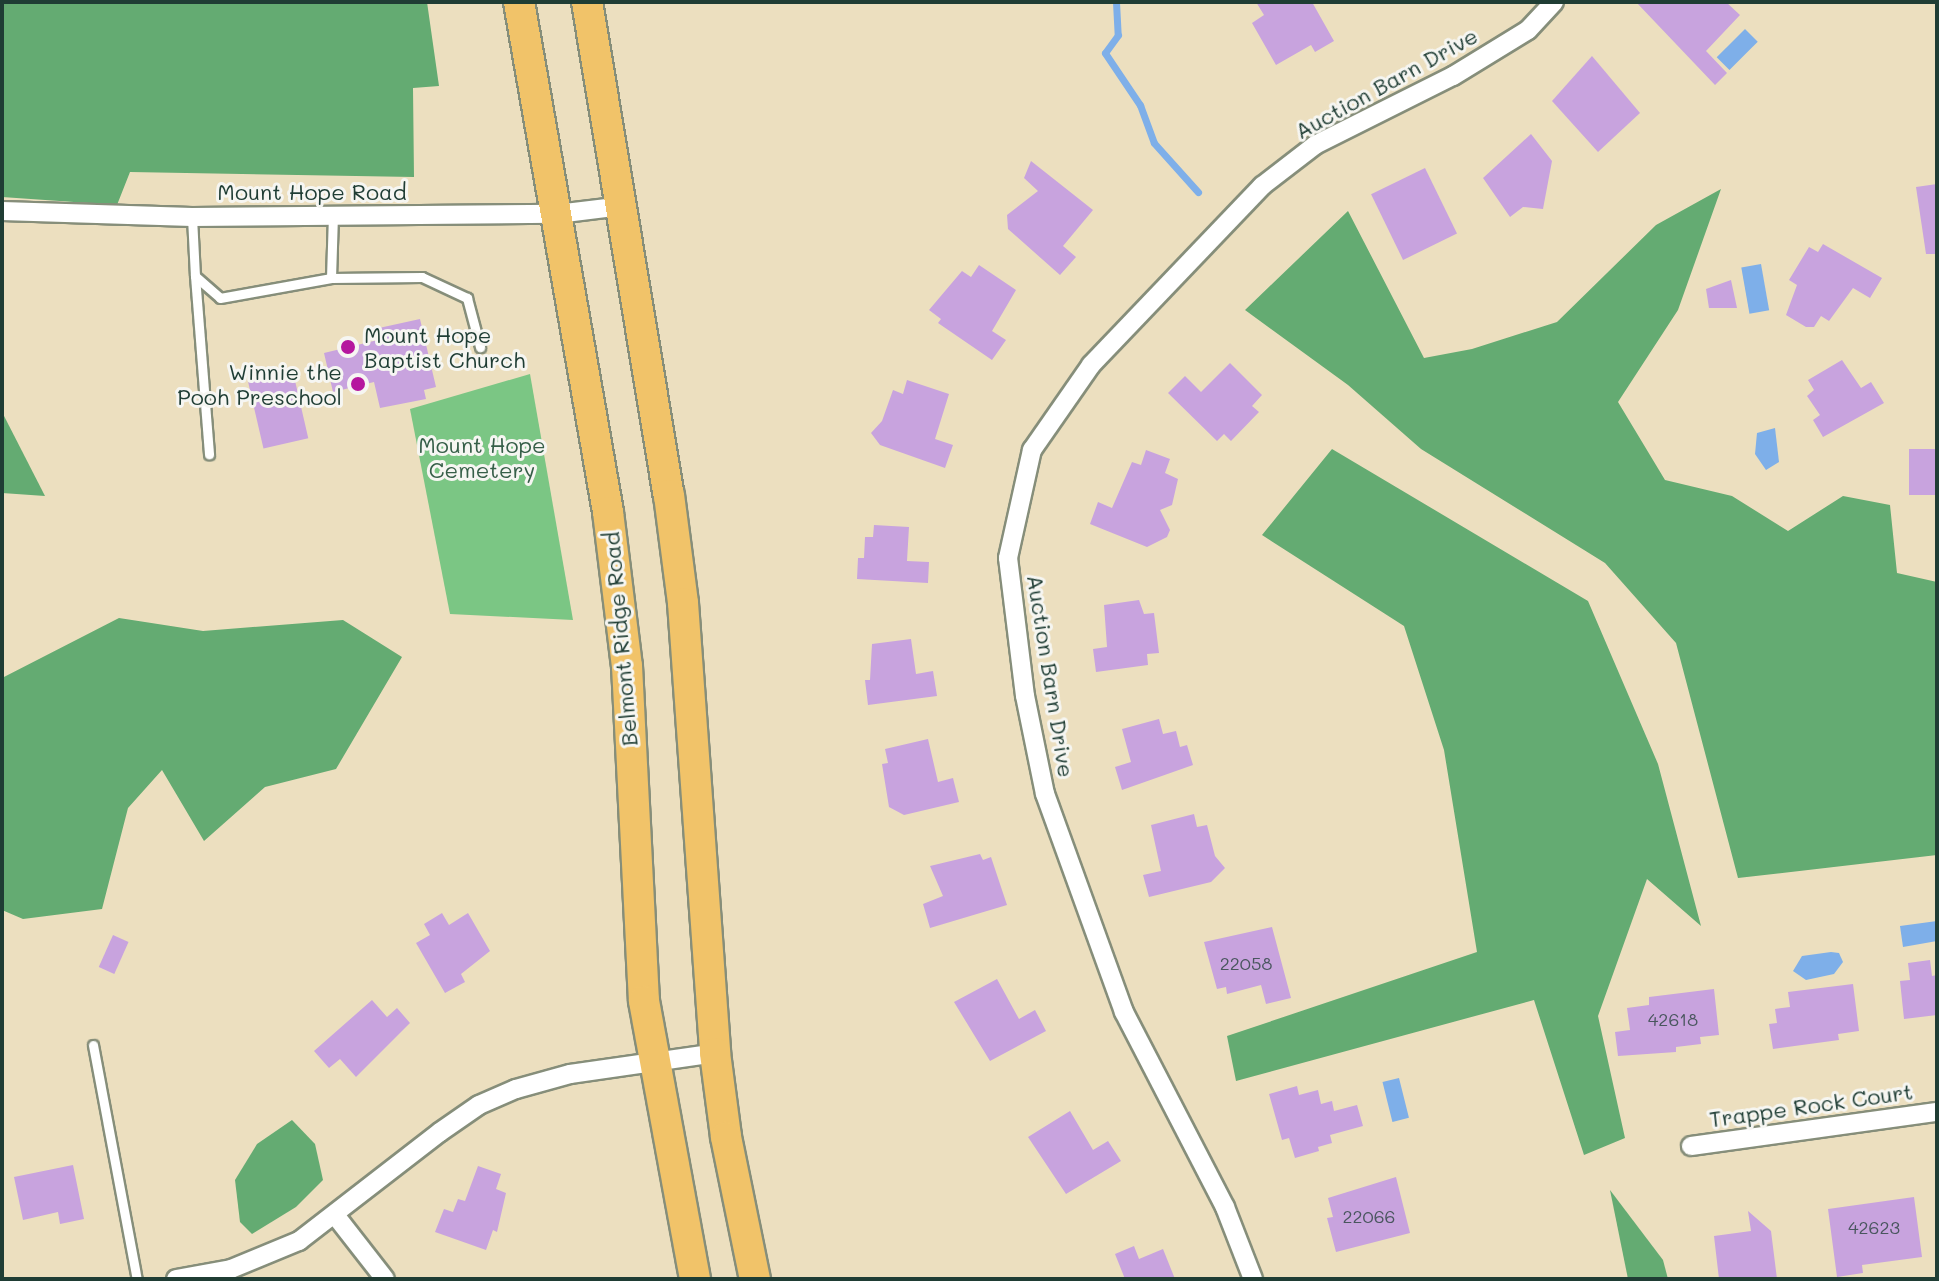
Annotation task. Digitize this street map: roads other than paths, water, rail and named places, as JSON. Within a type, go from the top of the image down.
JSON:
[{"type":"main road","name":"Belmont Ridge Road","points":[[519,2],[617,580],[652,1060],[695,1279]]},
{"type":"main road","points":[[587,2],[683,603],[715,1053],[726,1137],[755,1279]]},
{"type":"street","name":"Auction Barn Drive","points":[[1253,1279],[1225,1207],[1124,1012],[1086,919],[1045,794],[1025,696],[1008,558],[1032,450],[1091,365],[1262,186],[1315,145],[1453,76],[1528,30],[1554,2]]},
{"type":"street","name":"Mount Hope Road","points":[[2,211],[192,217],[333,216],[557,214],[622,206]]},
{"type":"street","points":[[176,1279],[266,1257],[335,1215],[479,1105],[542,1080],[652,1060],[715,1053]]},
{"type":"street","name":"Trappe Rock Court","points":[[1691,1146],[1937,1112]]},
{"type":"street","points":[[335,1215],[385,1279]]},
{"type":"lane","points":[[331,278],[333,216]]},
{"type":"lane","points":[[192,217],[209,454]]},
{"type":"lane","points":[[195,276],[220,298],[331,278],[422,277],[467,298],[480,347]]},
{"type":"lane","points":[[93,1045],[137,1279]]},
{"type":"water","points":[[1745,29],[1758,42],[1729,70],[1717,57]]},
{"type":"water","points":[[1761,264],[1769,310],[1749,314],[1741,267]]},
{"type":"water","points":[[1775,428],[1779,462],[1766,470],[1755,454],[1757,433]]},
{"type":"water","points":[[1937,921],[1937,941],[1903,947],[1900,926]]},
{"type":"water","points":[[1839,953],[1843,962],[1834,974],[1806,980],[1793,971],[1802,956]]},
{"type":"water","points":[[1399,1078],[1409,1118],[1392,1122],[1383,1082]]},
{"type":"waterway","points":[[1116,2],[1118,35],[1105,53],[1140,105],[1154,143],[1198,192]]},
{"type":"place","name":"Mount Hope Baptist Church","points":[[348,347]]},
{"type":"place","name":"Winnie the Pooh Preschool","points":[[358,384]]},
{"type":"park label","name":"Mount Hope Cemetery","points":[[482,456]]}]
